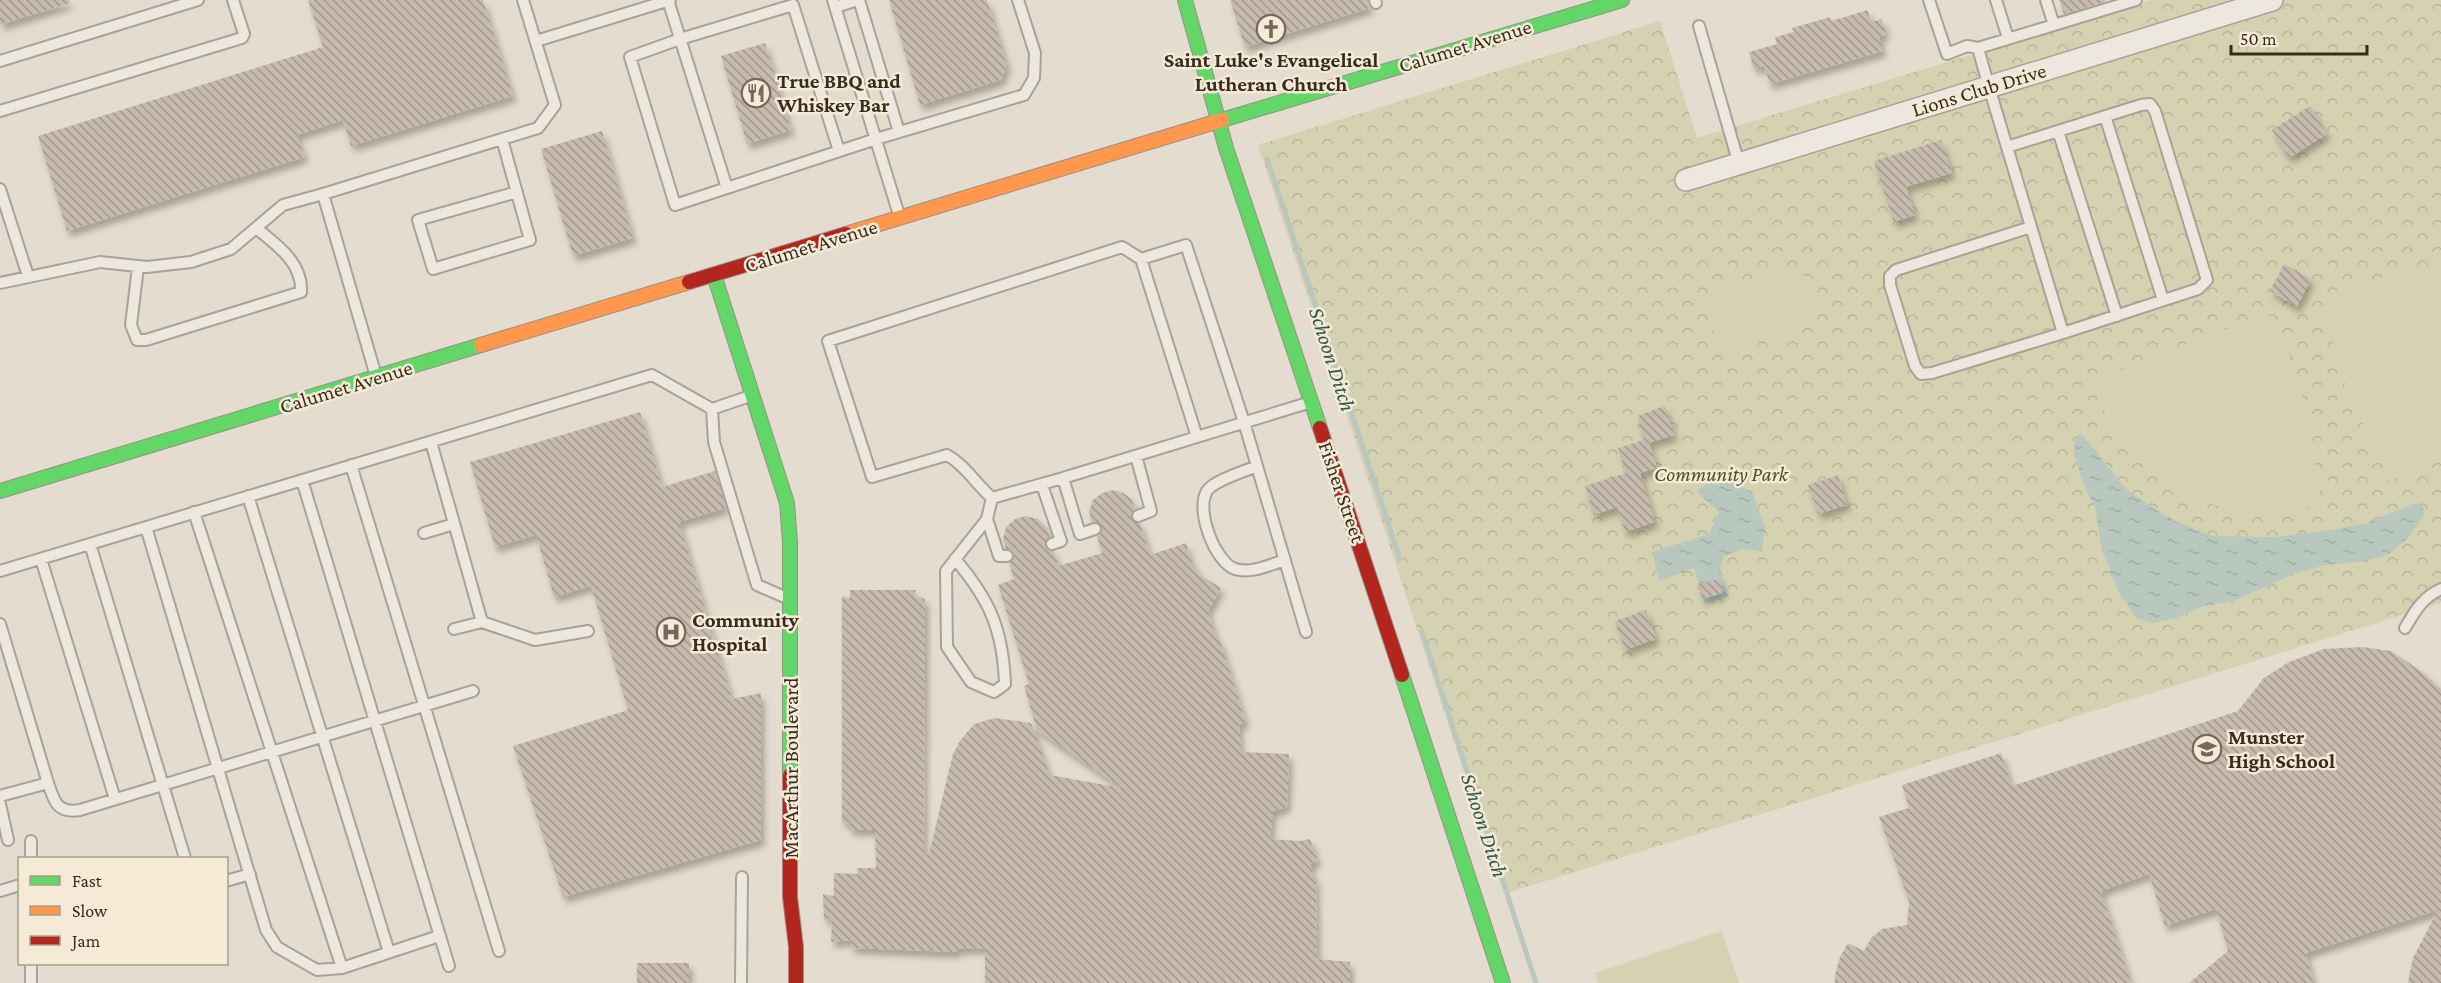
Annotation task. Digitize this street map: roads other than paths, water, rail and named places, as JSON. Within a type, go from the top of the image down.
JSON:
[{"type":"street","name":"Fisher Street","points":[[1185,0],[1218,120],[1503,983]]},
{"type":"street","name":"Calumet Avenue","points":[[0,491],[900,219],[1218,120],[1622,0]]},
{"type":"street","name":"Lions Club Drive","points":[[1686,180],[2270,0]]},
{"type":"street","name":"MacArthur Boulevard","points":[[714,275],[787,502],[790,542],[790,897],[796,947],[796,983]]},
{"type":"lane","points":[[0,61],[198,0]]},
{"type":"lane","points":[[0,111],[242,38],[244,34],[233,0]]},
{"type":"lane","points":[[0,283],[100,262],[138,267],[191,262],[231,249],[283,206],[538,128],[555,105],[523,0]]},
{"type":"lane","points":[[536,40],[669,0],[727,188]]},
{"type":"lane","points":[[899,132],[858,0],[834,3],[900,219]]},
{"type":"lane","points":[[838,151],[793,5],[680,39],[630,57],[675,205],[876,139],[1024,95],[1034,78],[1035,54],[1018,0]]},
{"type":"lane","points":[[1929,0],[1947,54],[1967,46],[1978,48],[2136,0]]},
{"type":"lane","points":[[1996,0],[2008,38]]},
{"type":"lane","points":[[2046,0],[2054,25]]},
{"type":"lane","points":[[1699,26],[1739,164]]},
{"type":"lane","points":[[1978,48],[2063,333]]},
{"type":"lane","points":[[2007,147],[2150,104],[2155,111],[2207,280],[2198,289],[2117,316],[1932,373],[1921,374],[1914,366],[1890,285],[1890,276],[1896,270],[2031,227]]},
{"type":"lane","points":[[2105,116],[2163,300]]},
{"type":"lane","points":[[2058,131],[2117,316]]},
{"type":"lane","points":[[502,139],[517,192],[530,240],[433,270],[418,220],[517,192]]},
{"type":"lane","points":[[0,189],[28,276]]},
{"type":"lane","points":[[323,194],[377,377]]},
{"type":"lane","points":[[138,267],[131,325],[137,340],[146,340],[301,292],[302,284],[296,268],[280,247],[256,228]]},
{"type":"lane","points":[[1141,259],[1186,245],[1244,422],[1306,632]]},
{"type":"lane","points":[[992,498],[976,484],[960,462],[947,455],[872,477],[828,341],[1122,247],[1141,259],[1197,437]]},
{"type":"lane","points":[[0,571],[652,375],[712,409],[753,395]]},
{"type":"lane","points":[[992,498],[1042,485],[1311,402]]},
{"type":"lane","points":[[712,409],[714,442],[757,585],[790,600]]},
{"type":"lane","points":[[430,442],[482,622]]},
{"type":"lane","points":[[1136,456],[1152,511],[1138,516]]},
{"type":"lane","points":[[351,465],[499,951]]},
{"type":"lane","points":[[1257,466],[1217,483],[1207,490],[1204,502],[1205,524],[1219,555],[1233,568],[1249,571],[1285,560]]},
{"type":"lane","points":[[1063,478],[1080,534],[1095,529]]},
{"type":"lane","points":[[302,480],[373,721],[449,966]]},
{"type":"lane","points":[[1042,485],[1061,541],[1052,544]]},
{"type":"lane","points":[[248,496],[388,952]]},
{"type":"lane","points":[[955,559],[989,604],[1004,653],[1005,684],[994,692],[971,682],[947,647],[946,571],[955,559],[987,519],[992,498]]},
{"type":"lane","points":[[194,512],[342,968]]},
{"type":"lane","points":[[987,519],[999,556],[1007,556]]},
{"type":"lane","points":[[424,533],[454,524]]},
{"type":"lane","points":[[146,527],[266,930],[277,947],[317,970],[342,968],[439,936]]},
{"type":"lane","points":[[90,543],[184,857]]},
{"type":"lane","points":[[40,558],[115,799]]},
{"type":"lane","points":[[2405,628],[2420,604],[2429,595],[2441,589]]},
{"type":"lane","points":[[454,629],[482,622],[535,640],[588,631]]},
{"type":"lane","points":[[0,624],[55,802],[71,812],[473,691]]},
{"type":"lane","points":[[0,796],[48,783]]},
{"type":"lane","points":[[0,804],[8,840]]},
{"type":"lane","points":[[31,841],[31,857]]},
{"type":"lane","points":[[228,880],[250,874]]},
{"type":"lane","points":[[741,983],[742,877]]},
{"type":"lane","points":[[0,891],[18,886]]},
{"type":"lane","points":[[30,983],[31,965]]},
{"type":"water","points":[[2081,433],[2127,490],[2170,519],[2212,536],[2273,537],[2326,531],[2367,523],[2415,503],[2422,507],[2425,513],[2407,539],[2389,554],[2366,561],[2325,565],[2292,575],[2233,601],[2201,607],[2176,618],[2153,623],[2136,618],[2117,589],[2102,549],[2095,507],[2085,488],[2074,454],[2075,438]]},
{"type":"water","points":[[1713,480],[1734,480],[1754,496],[1765,528],[1762,551],[1742,549],[1724,556],[1720,569],[1729,596],[1705,604],[1694,568],[1659,581],[1652,552],[1709,534],[1719,512],[1696,491]]},
{"type":"waterway","name":"Schoon Ditch","points":[[1267,159],[1400,559]]},
{"type":"waterway","name":"Schoon Ditch","points":[[1422,632],[1536,983]]},
{"type":"place","name":"Saint Luke's Evangelical Lutheran Church","points":[[1271,29]]},
{"type":"place","name":"True BBQ and Whiskey Bar","points":[[756,93]]},
{"type":"place","name":"Community Hospital","points":[[671,632]]},
{"type":"place","name":"Munster High School","points":[[2207,749]]},
{"type":"park label","name":"Community Park","points":[[1721,474]]}]
